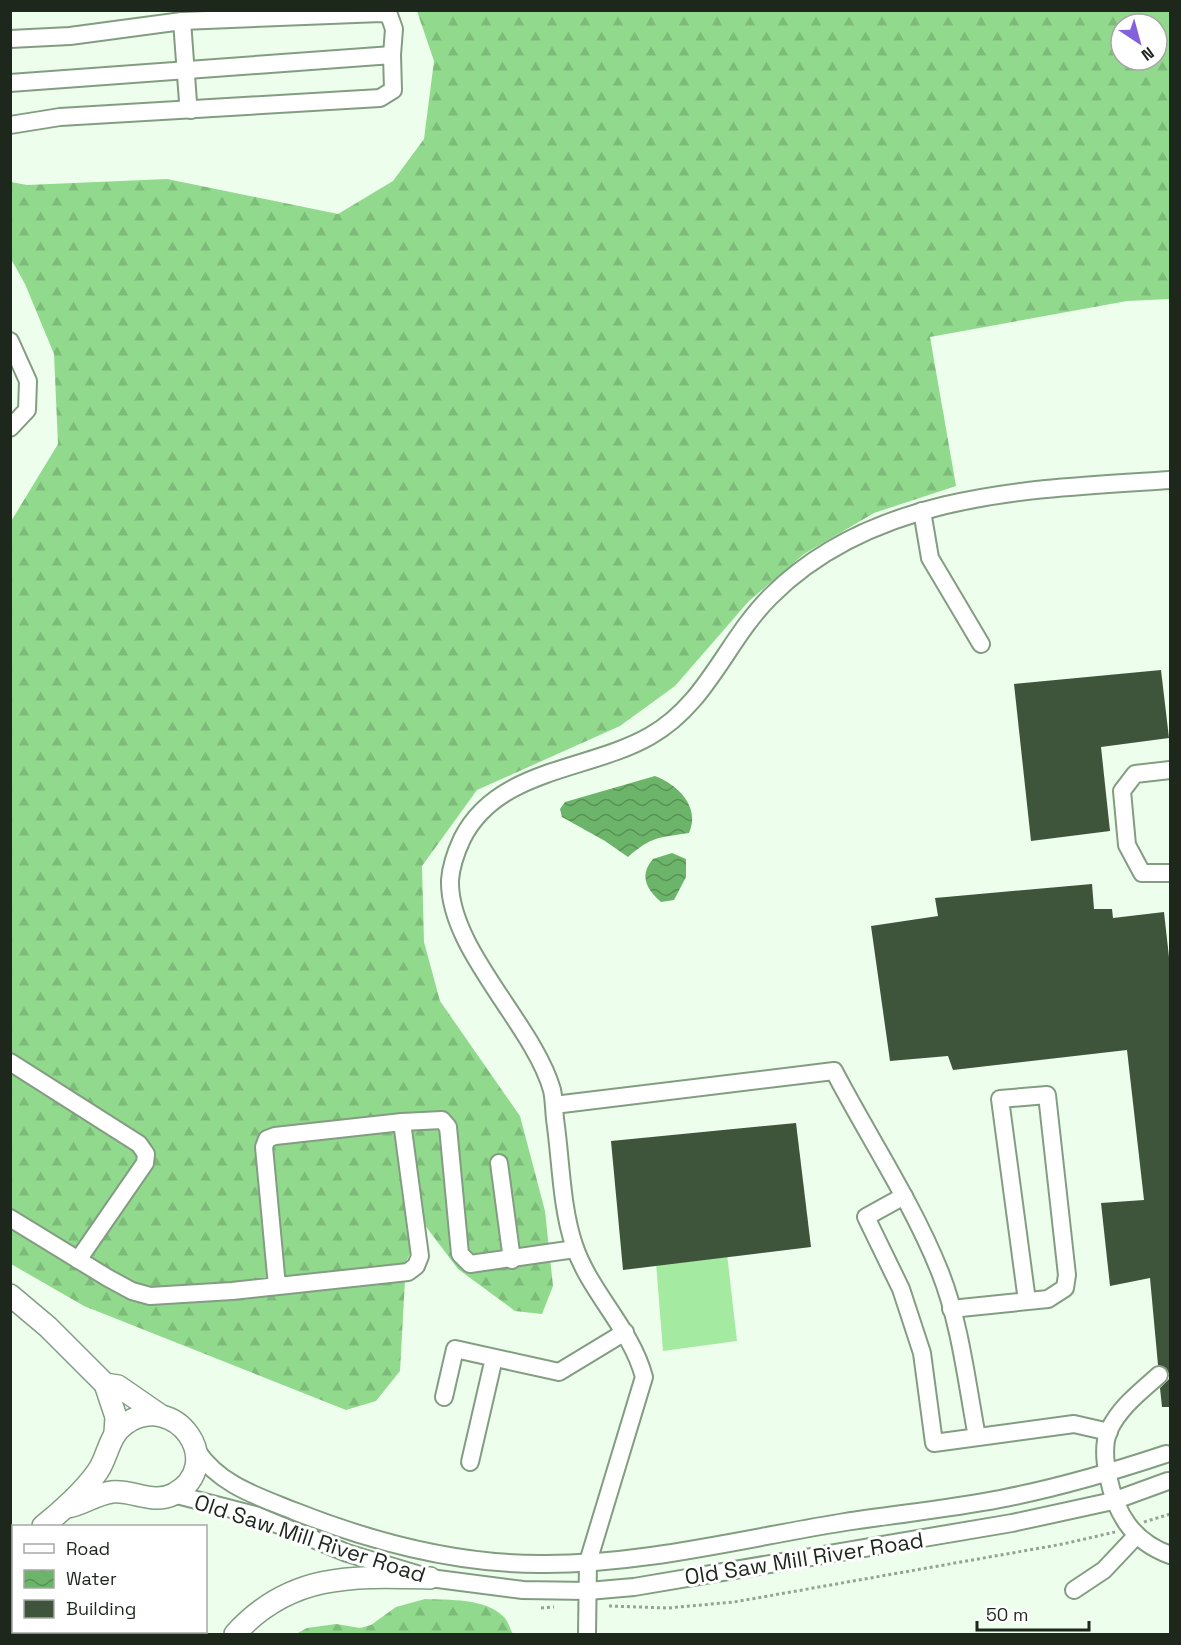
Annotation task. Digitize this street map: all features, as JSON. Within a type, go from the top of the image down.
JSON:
[{"type":"main road","points":[[10,1295],[48,1327],[105,1384],[116,1416],[115,1433],[97,1472],[75,1495],[68,1507],[46,1525]]},
{"type":"main road","name":"Old Saw Mill River Road","points":[[105,1384],[118,1386],[160,1415],[180,1424],[197,1451]]},
{"type":"main road","points":[[115,1433],[135,1418],[160,1415]]},
{"type":"main road","points":[[173,1494],[183,1487],[195,1472],[197,1451]]},
{"type":"main road","points":[[106,1455],[119,1481],[132,1493]]},
{"type":"main road","name":"Old Saw Mill River Road","points":[[68,1507],[83,1504],[97,1496],[112,1492],[132,1493],[151,1499],[173,1494]]},
{"type":"main road","points":[[235,1635],[253,1615],[282,1596],[315,1583],[355,1576],[430,1578]]},
{"type":"street","points":[[10,39],[70,36],[181,14],[381,13],[389,15],[394,29],[393,90],[380,98],[60,117],[10,125]]},
{"type":"street","points":[[181,14],[188,102],[191,110]]},
{"type":"street","points":[[10,83],[392,55]]},
{"type":"street","points":[[10,341],[28,381],[27,410],[10,428]]},
{"type":"street","points":[[587,1635],[588,1562],[644,1377],[638,1356],[575,1249],[552,1090],[534,1053],[461,929],[450,880],[456,852],[470,824],[494,799],[523,782],[610,755],[651,736],[678,717],[703,692],[767,600],[798,571],[839,543],[887,520],[953,503],[1060,487],[1170,480]]},
{"type":"street","points":[[922,511],[930,558],[981,644]]},
{"type":"street","points":[[1170,770],[1135,774],[1122,791],[1127,845],[1142,873],[1170,873]]},
{"type":"street","points":[[10,1062],[139,1144],[146,1154],[145,1163],[78,1260]]},
{"type":"street","points":[[554,1105],[834,1071],[904,1196],[941,1274],[951,1310],[977,1437]]},
{"type":"street","points":[[951,1310],[1047,1299],[1065,1288],[1067,1275],[1047,1095],[1000,1099],[1027,1301]]},
{"type":"street","points":[[277,1286],[264,1148],[267,1139],[275,1136],[402,1122],[442,1120],[448,1127],[460,1254],[470,1264],[478,1265],[575,1249]]},
{"type":"street","points":[[10,1218],[132,1291],[150,1296],[277,1286],[408,1272],[417,1266],[420,1256],[402,1122]]},
{"type":"street","points":[[500,1163],[512,1260]]},
{"type":"street","points":[[904,1196],[866,1217],[901,1289],[922,1353],[934,1443],[1074,1424],[1108,1432]]},
{"type":"street","points":[[444,1397],[455,1350],[559,1372],[625,1332]]},
{"type":"street","points":[[470,1462],[494,1358]]},
{"type":"street","points":[[1159,1375],[1127,1402],[1108,1432],[1104,1460],[1113,1501],[1132,1531],[1170,1555]]},
{"type":"street","name":"Old Saw Mill River Road","points":[[197,1451],[205,1463],[238,1488],[374,1540],[477,1560],[539,1564],[588,1562],[698,1548],[1000,1499],[1107,1473],[1166,1454]]},
{"type":"street","name":"Old Saw Mill River Road","points":[[173,1494],[255,1515],[347,1553],[430,1578],[588,1599],[634,1587],[1012,1523],[1113,1501],[1168,1480]]},
{"type":"street","points":[[1074,1590],[1104,1570],[1132,1531]]},
{"type":"path","points":[[541,1608],[588,1599],[668,1608],[734,1602],[1132,1531],[1170,1514]]},
{"type":"green space","points":[[417,11],[1170,11],[1170,299],[1127,301],[930,337],[956,486],[874,513],[804,554],[749,601],[675,686],[620,726],[477,790],[422,866],[424,942],[440,1001],[520,1116],[545,1211],[553,1286],[542,1314],[515,1311],[458,1269],[424,1224],[406,1262],[400,1371],[376,1401],[346,1410],[84,1306],[11,1264],[10,523],[58,444],[54,354],[25,284],[11,259],[11,182],[27,185],[167,179],[338,214],[393,181],[424,139],[434,61]]},
{"type":"green space","points":[[425,1599],[466,1601],[487,1606],[504,1617],[513,1634],[296,1634],[307,1628],[336,1624],[360,1628],[371,1625],[396,1607]]},
{"type":"shaded area","points":[[727,1254],[737,1341],[663,1351],[656,1263]]},
{"type":"water","points":[[655,776],[671,785],[685,798],[692,814],[689,833],[650,841],[628,857],[562,817],[560,809],[565,802]]},
{"type":"water","points":[[672,853],[686,859],[686,877],[674,900],[661,902],[648,887],[646,871],[653,859]]},
{"type":"building","points":[[1161,670],[1169,738],[1101,747],[1110,831],[1031,841],[1014,684]]},
{"type":"building","points":[[1092,884],[1094,909],[1112,909],[1113,918],[1164,912],[1170,966],[1170,1407],[1162,1407],[1160,1388],[1169,1379],[1169,1374],[1166,1368],[1158,1365],[1150,1278],[1110,1286],[1101,1203],[1144,1200],[1127,1050],[953,1070],[948,1056],[890,1061],[871,926],[938,916],[935,898]]},
{"type":"building","points":[[796,1123],[811,1247],[623,1270],[611,1141]]}]
